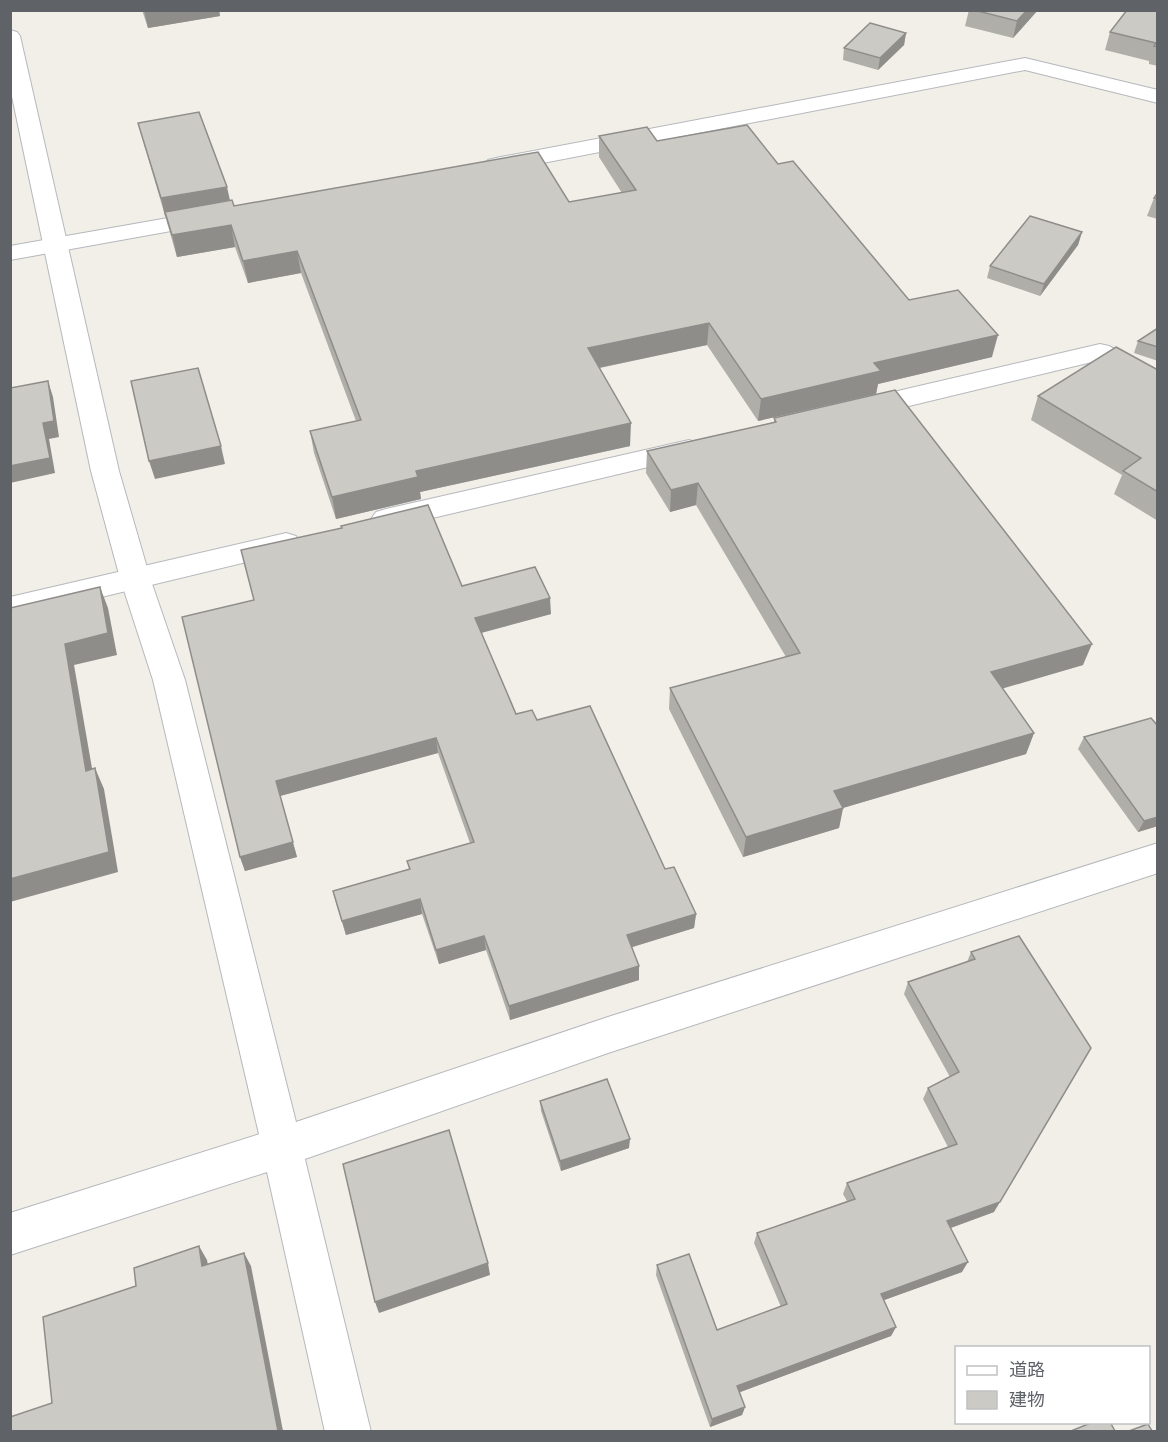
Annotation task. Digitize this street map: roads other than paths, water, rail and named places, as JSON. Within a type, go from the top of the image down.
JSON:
[{"type":"street","points":[[10,36],[105,471],[135,578],[169,680],[348,1431]]},
{"type":"street","points":[[472,169],[1025,64],[1158,97]]},
{"type":"street","points":[[10,253],[229,214]]},
{"type":"street","points":[[833,415],[1100,352],[1158,385]]},
{"type":"street","points":[[356,526],[716,442]]},
{"type":"street","points":[[10,608],[309,537]]},
{"type":"street","points":[[10,1234],[282,1147],[608,1035],[1158,858]]}]
